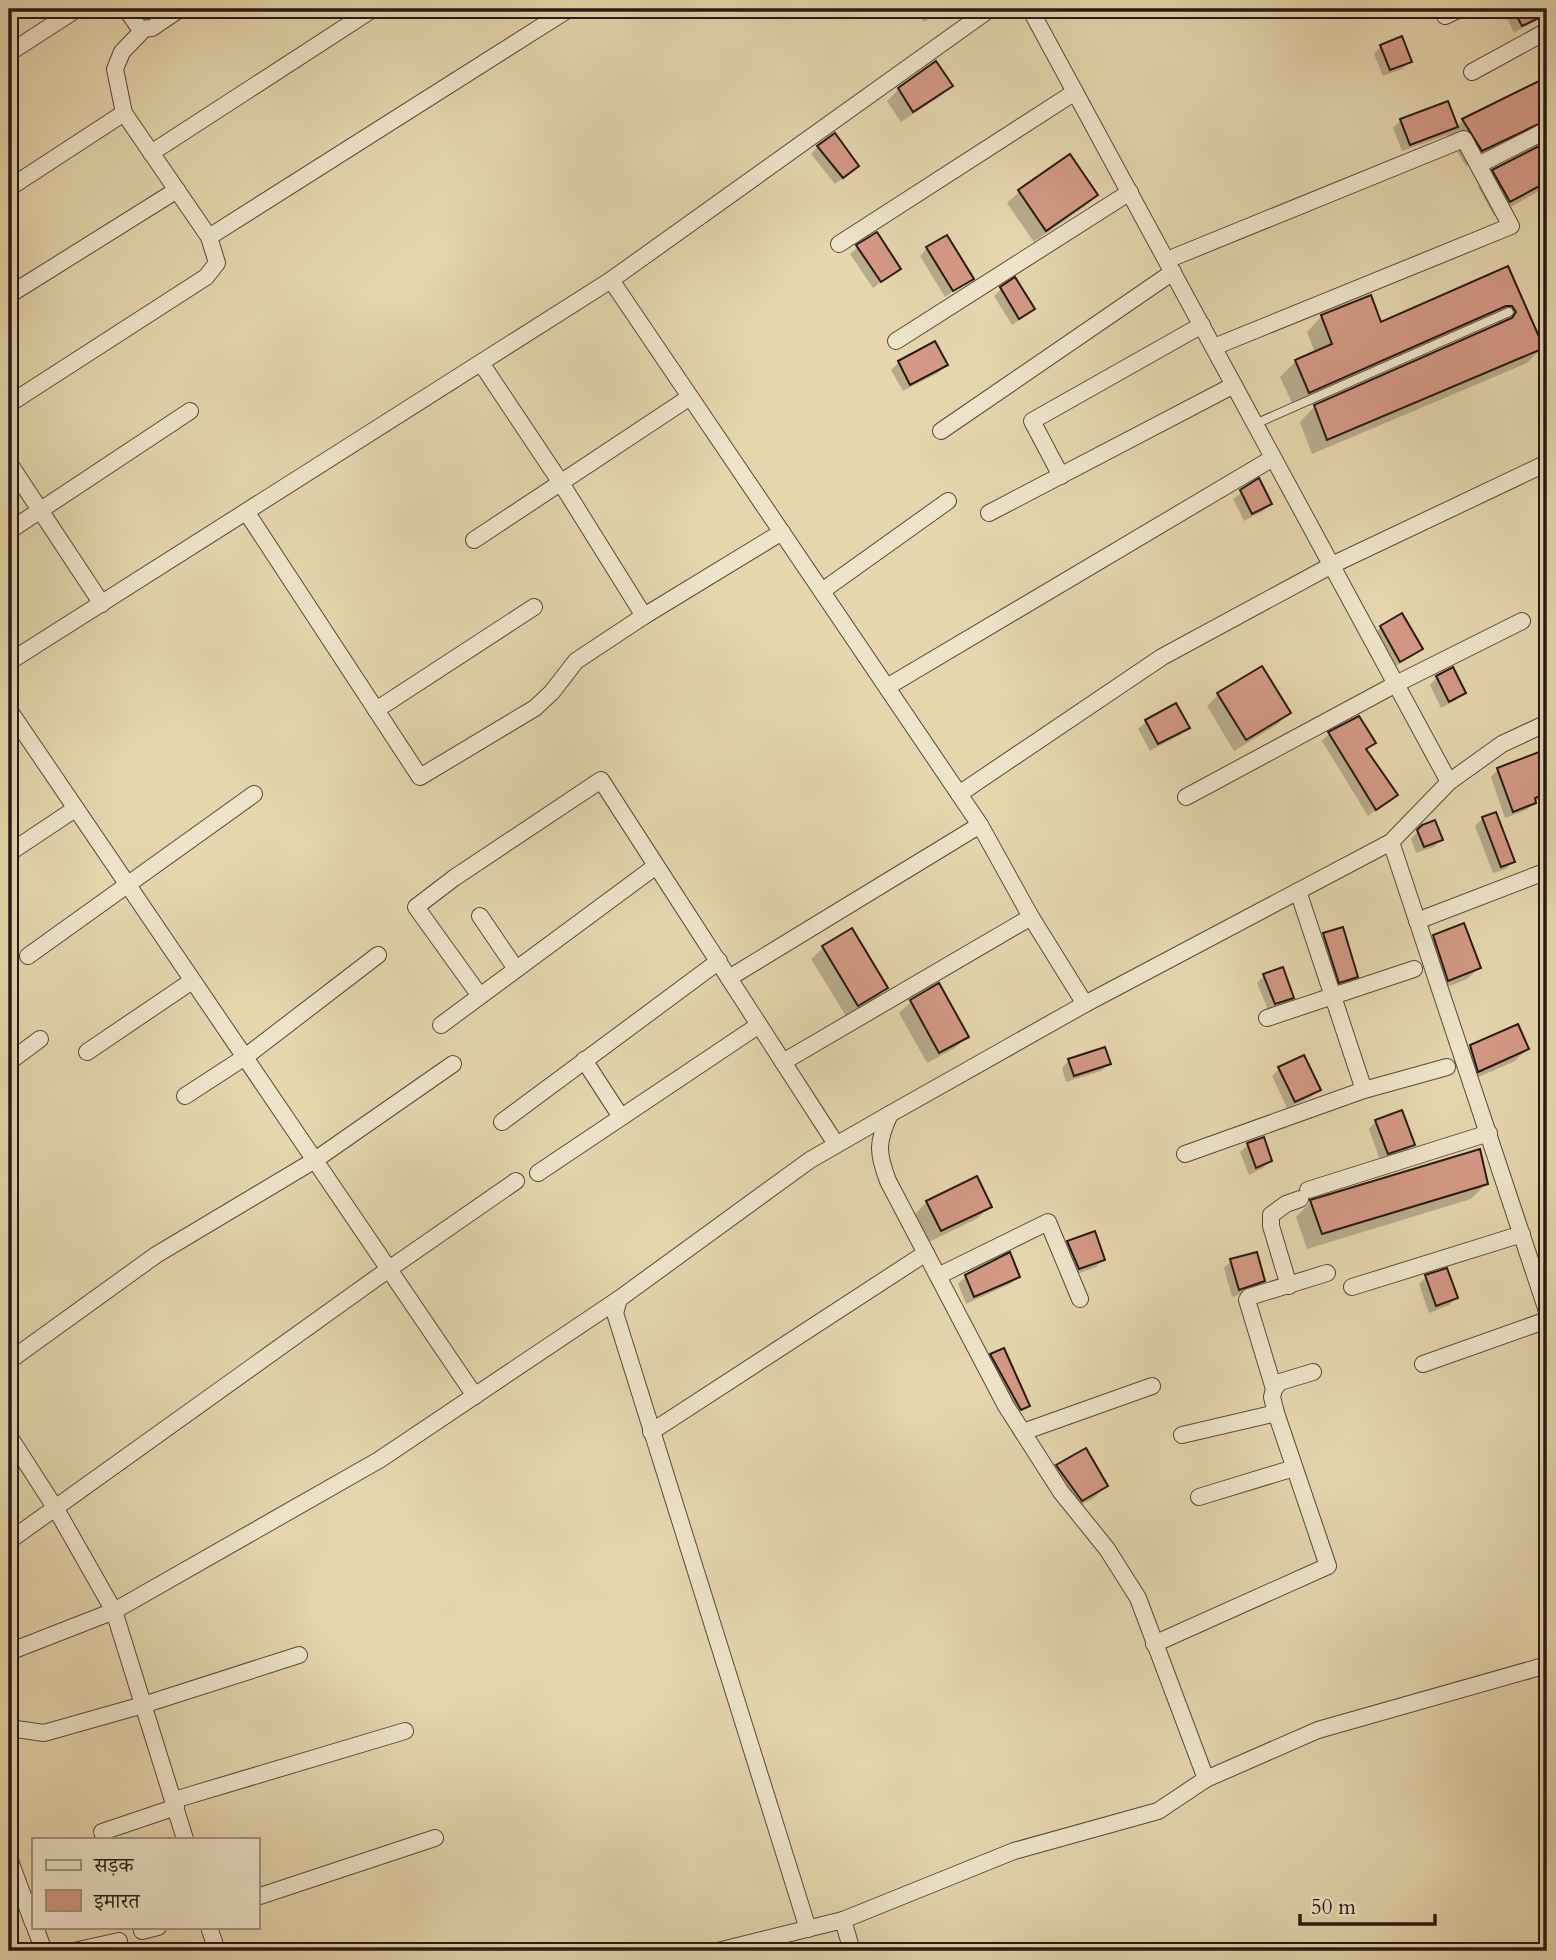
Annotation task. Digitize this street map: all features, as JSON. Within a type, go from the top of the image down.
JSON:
[{"type":"street","points":[[9,53],[78,9]]},
{"type":"street","points":[[127,9],[140,29],[144,29]]},
{"type":"street","points":[[9,404],[206,277],[217,262],[209,237],[124,113],[115,69],[122,52],[144,29],[152,27],[180,9]]},
{"type":"street","points":[[151,153],[373,9]]},
{"type":"street","points":[[209,237],[568,9]]},
{"type":"street","points":[[9,662],[611,280],[990,9]]},
{"type":"street","points":[[1030,9],[1449,782]]},
{"type":"street","points":[[1445,16],[1460,9]]},
{"type":"street","points":[[1472,72],[1547,32]]},
{"type":"street","points":[[839,244],[1076,92]]},
{"type":"street","points":[[9,188],[124,113]]},
{"type":"street","points":[[1486,161],[1547,130]]},
{"type":"street","points":[[941,431],[1170,266],[1464,139],[1511,226],[1214,347]]},
{"type":"street","points":[[9,295],[177,190]]},
{"type":"street","points":[[896,341],[1130,192]]},
{"type":"street","points":[[611,280],[981,825],[1031,917],[1085,1004]]},
{"type":"street","points":[[1060,475],[1032,421],[1202,325]]},
{"type":"street","points":[[481,363],[561,483],[644,616]]},
{"type":"street","points":[[989,513],[1234,385]]},
{"type":"street","points":[[474,540],[690,397]]},
{"type":"street","points":[[9,531],[190,411]]},
{"type":"street","points":[[887,687],[1273,458]]},
{"type":"street","points":[[9,463],[102,604]]},
{"type":"street","points":[[959,794],[1162,657],[1332,565],[1547,463]]},
{"type":"street","points":[[822,591],[948,501]]},
{"type":"street","points":[[247,513],[419,777],[534,708],[552,692],[576,661],[782,532]]},
{"type":"street","points":[[376,710],[534,607]]},
{"type":"street","points":[[1186,797],[1396,684],[1522,621]]},
{"type":"street","points":[[9,710],[475,1396]]},
{"type":"street","points":[[9,1652],[114,1611],[379,1461],[619,1299],[810,1160],[1085,1004],[1391,842],[1449,782],[1502,744],[1547,723]]},
{"type":"street","points":[[480,996],[416,907],[454,878],[601,780],[836,1144]]},
{"type":"street","points":[[28,956],[254,794]]},
{"type":"street","points":[[9,853],[75,809]]},
{"type":"street","points":[[729,978],[981,825]]},
{"type":"street","points":[[1391,842],[1547,1311]]},
{"type":"street","points":[[441,1025],[656,866]]},
{"type":"street","points":[[1417,921],[1547,871]]},
{"type":"street","points":[[1298,891],[1364,1090]]},
{"type":"street","points":[[480,916],[516,969]]},
{"type":"street","points":[[783,1062],[1031,917]]},
{"type":"street","points":[[185,1096],[245,1057],[378,955]]},
{"type":"street","points":[[502,1122],[719,961]]},
{"type":"street","points":[[1267,1018],[1414,969]]},
{"type":"street","points":[[87,1052],[192,981]]},
{"type":"street","points":[[538,1173],[759,1025]]},
{"type":"street","points":[[9,1062],[40,1039]]},
{"type":"street","points":[[584,1060],[621,1117]]},
{"type":"street","points":[[9,1361],[156,1255],[315,1160],[453,1065]]},
{"type":"street","points":[[1185,1154],[1364,1090],[1447,1067]]},
{"type":"street","points":[[890,1114],[880,1136],[879,1158],[888,1181],[1006,1406],[1061,1492],[1107,1549],[1138,1598],[1206,1779]]},
{"type":"street","points":[[1289,1286],[1271,1226],[1271,1215],[1304,1194],[1489,1133]]},
{"type":"street","points":[[9,1541],[516,1181]]},
{"type":"street","points":[[938,1276],[1048,1222],[1080,1299]]},
{"type":"street","points":[[1352,1287],[1522,1234]]},
{"type":"street","points":[[651,1432],[926,1253]]},
{"type":"street","points":[[1274,1389],[1247,1300],[1249,1297],[1327,1273]]},
{"type":"street","points":[[619,1299],[615,1313],[808,1929]]},
{"type":"street","points":[[1423,1364],[1547,1321]]},
{"type":"street","points":[[1154,1644],[1328,1566],[1272,1397],[1280,1382],[1314,1372]]},
{"type":"street","points":[[1023,1432],[1152,1386]]},
{"type":"street","points":[[1182,1435],[1276,1413]]},
{"type":"street","points":[[9,1436],[114,1611],[185,1838]]},
{"type":"street","points":[[1199,1497],[1294,1468]]},
{"type":"street","points":[[9,1728],[44,1733],[143,1705],[299,1655]]},
{"type":"street","points":[[718,1951],[843,1920],[1014,1851],[1158,1811],[1206,1779],[1318,1730],[1547,1665]]},
{"type":"street","points":[[102,1832],[175,1803],[405,1731]]},
{"type":"street","points":[[259,1895],[435,1839]]},
{"type":"street","points":[[9,1857],[32,1920]]},
{"type":"street","points":[[843,1920],[852,1951]]},
{"type":"street","points":[[35,1928],[44,1951]]},
{"type":"street","points":[[142,1931],[154,1928]]},
{"type":"street","points":[[209,1928],[217,1951]]},
{"type":"street","points":[[74,1951],[119,1941]]},
{"type":"lane","points":[[1255,424],[1509,312]]},
{"type":"building","points":[[1513,9],[1547,9],[1547,14],[1522,26]]},
{"type":"building","points":[[1402,36],[1412,62],[1390,70],[1380,45]]},
{"type":"building","points":[[936,61],[953,86],[913,112],[898,88]]},
{"type":"building","points":[[1547,77],[1547,120],[1482,151],[1462,119]]},
{"type":"building","points":[[1448,101],[1458,127],[1410,145],[1400,119]]},
{"type":"building","points":[[835,133],[859,166],[843,178],[817,146]]},
{"type":"building","points":[[1547,142],[1547,182],[1510,202],[1492,170]]},
{"type":"building","points":[[1070,154],[1098,195],[1046,231],[1018,190]]},
{"type":"building","points":[[877,232],[901,269],[881,282],[856,245]]},
{"type":"building","points":[[947,235],[974,279],[953,291],[926,247]]},
{"type":"building","points":[[1508,266],[1544,348],[1327,440],[1314,405],[1512,318],[1516,312],[1512,306],[1506,306],[1309,393],[1295,360],[1332,344],[1321,315],[1371,295],[1381,322]]},
{"type":"building","points":[[1015,277],[1035,309],[1019,319],[1000,287]]},
{"type":"building","points":[[935,341],[948,365],[910,385],[898,361]]},
{"type":"building","points":[[1259,478],[1272,504],[1252,514],[1240,490]]},
{"type":"building","points":[[1402,613],[1423,649],[1400,662],[1380,626]]},
{"type":"building","points":[[1262,666],[1291,713],[1246,740],[1217,693]]},
{"type":"building","points":[[1453,667],[1466,693],[1449,702],[1436,676]]},
{"type":"building","points":[[1176,703],[1190,728],[1158,744],[1145,720]]},
{"type":"building","points":[[1359,716],[1376,743],[1366,749],[1398,795],[1376,810],[1328,732]]},
{"type":"building","points":[[1547,749],[1547,793],[1535,798],[1536,803],[1513,812],[1497,768]]},
{"type":"building","points":[[1496,812],[1515,862],[1501,867],[1482,817]]},
{"type":"building","points":[[1435,820],[1443,840],[1424,847],[1417,830]]},
{"type":"building","points":[[1464,923],[1481,968],[1448,981],[1433,935]]},
{"type":"building","points":[[1343,927],[1358,977],[1339,983],[1323,933]]},
{"type":"building","points":[[852,928],[888,988],[858,1006],[822,946]]},
{"type":"building","points":[[1283,967],[1294,998],[1275,1004],[1263,974]]},
{"type":"building","points":[[939,983],[969,1037],[939,1053],[910,1000]]},
{"type":"building","points":[[1518,1024],[1529,1049],[1478,1072],[1470,1045]]},
{"type":"building","points":[[1105,1047],[1111,1064],[1074,1076],[1068,1059]]},
{"type":"building","points":[[1304,1055],[1321,1090],[1295,1102],[1278,1067]]},
{"type":"building","points":[[1402,1110],[1415,1145],[1388,1154],[1375,1120]]},
{"type":"building","points":[[1264,1137],[1272,1161],[1256,1168],[1247,1143]]},
{"type":"building","points":[[1480,1149],[1488,1184],[1322,1234],[1310,1200]]},
{"type":"building","points":[[977,1176],[992,1207],[941,1231],[926,1201]]},
{"type":"building","points":[[1095,1231],[1105,1260],[1079,1269],[1067,1241]]},
{"type":"building","points":[[1010,1252],[1020,1277],[974,1297],[965,1275]]},
{"type":"building","points":[[1257,1252],[1265,1281],[1239,1290],[1230,1259]]},
{"type":"building","points":[[1447,1268],[1458,1298],[1436,1306],[1425,1275]]},
{"type":"building","points":[[1004,1348],[1030,1406],[1021,1410],[990,1354]]},
{"type":"building","points":[[1086,1448],[1108,1486],[1082,1501],[1056,1465]]}]
